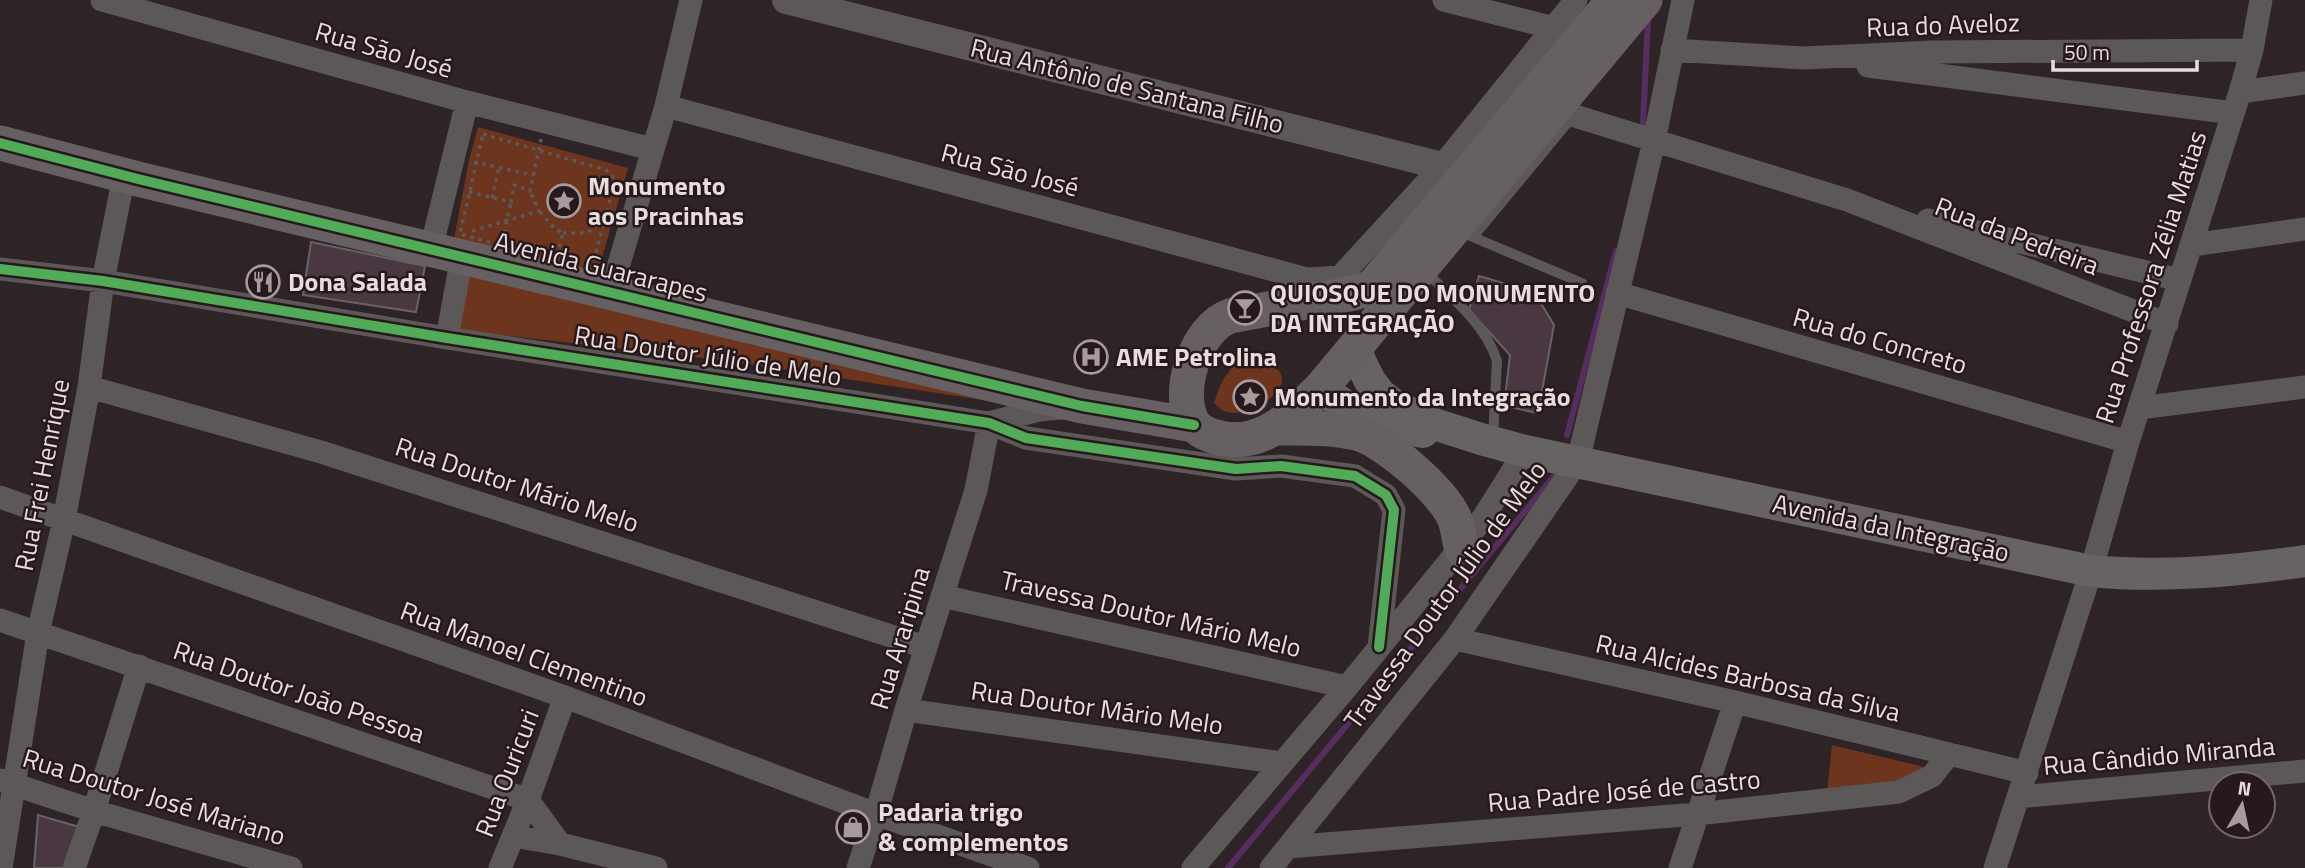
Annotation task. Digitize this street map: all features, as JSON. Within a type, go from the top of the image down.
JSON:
[{"type":"main road","points":[[1194,425],[1188,411],[1189,374],[1200,342],[1210,327],[1218,320],[1230,316],[1284,305],[1347,285],[1372,287],[1455,171],[1570,32],[1614,0]]},
{"type":"main road","points":[[1276,428],[1289,420],[1321,388],[1421,266],[1463,232],[1563,113],[1645,0]]},
{"type":"main road","name":"Avenida Guararapes","points":[[0,143],[124,176],[451,246],[610,294],[1082,405],[1194,425],[1209,435],[1225,439],[1248,439],[1276,428]]},
{"type":"main road","name":"Avenida da Integração","points":[[1355,346],[1370,381],[1380,394],[1394,405],[1428,422],[1525,451],[2091,571],[2179,574],[2305,561]]},
{"type":"main road","name":"Avenida da Integração","points":[[1321,388],[1370,421],[1487,441]]},
{"type":"main road","points":[[1276,428],[1331,429],[1359,433],[1382,444],[1445,504],[1455,519],[1461,547]]},
{"type":"street","name":"Rua São José","points":[[102,0],[467,102],[652,149]]},
{"type":"street","points":[[610,294],[666,106],[691,0]]},
{"type":"street","name":"Rua Antônio de Santana Filho","points":[[786,0],[1455,171]]},
{"type":"street","points":[[1444,0],[1570,32],[1576,0]]},
{"type":"street","name":"Travessa Doutor Júlio de Melo","points":[[1271,868],[1455,639],[1578,461],[1654,141],[1683,0]]},
{"type":"street","name":"Rua Professora Zélia Matias","points":[[1995,868],[2237,102],[2252,50],[2261,0]]},
{"type":"street","name":"Rua do Aveloz","points":[[1672,50],[1804,58],[1981,80],[2237,102],[2305,83]]},
{"type":"street","name":"Rua do Aveloz","points":[[1804,58],[1984,51],[2252,50]]},
{"type":"street","points":[[1981,80],[1984,51]]},
{"type":"street","points":[[447,338],[451,246],[467,102]]},
{"type":"street","name":"Rua São José","points":[[666,106],[1307,279],[1347,285]]},
{"type":"street","name":"Rua da Pedreira","points":[[1563,113],[1847,200],[2180,280]]},
{"type":"street","name":"Rua Frei Henrique","points":[[1,868],[7,782],[64,520],[89,387],[103,281],[124,176]]},
{"type":"street","name":"Rua da Pedreira","points":[[1847,200],[2167,324]]},
{"type":"street","points":[[2192,246],[2305,229]]},
{"type":"street","points":[[2051,280],[2061,251]]},
{"type":"street","name":"Rua Doutor Júlio de Melo","points":[[0,269],[103,281],[989,423],[1026,438],[1236,469],[1281,466],[1354,476],[1387,495],[1394,510]]},
{"type":"street","name":"Rua do Concreto","points":[[1617,293],[2128,442]]},
{"type":"street","name":"Rua Doutor Mário Melo","points":[[89,387],[334,456],[925,647]]},
{"type":"street","points":[[2139,408],[2305,387]]},
{"type":"street","points":[[989,423],[1039,410],[1082,405]]},
{"type":"street","name":"Rua Araripina","points":[[858,868],[976,490],[989,423]]},
{"type":"street","name":"Travessa Doutor Júlio de Melo","points":[[1194,868],[1461,547],[1483,518],[1525,451]]},
{"type":"street","name":"Rua Manoel Clementino","points":[[0,497],[565,697],[1028,868]]},
{"type":"street","name":"Travessa Doutor Júlio de Melo","points":[[1379,647],[1394,510]]},
{"type":"street","name":"Travessa Doutor Mário Melo","points":[[942,596],[1347,687]]},
{"type":"street","name":"Rua Doutor João Pessoa","points":[[0,620],[528,800]]},
{"type":"street","name":"Rua Alcides Barbosa da Silva","points":[[1455,639],[1735,702],[2027,773]]},
{"type":"street","points":[[74,868],[139,666]]},
{"type":"street","name":"Rua Ouricuri","points":[[500,868],[565,697]]},
{"type":"street","points":[[1680,868],[1735,702]]},
{"type":"street","name":"Rua Doutor Mário Melo","points":[[906,710],[1281,762]]},
{"type":"street","name":"Rua Padre José de Castro","points":[[1289,847],[1697,814],[1899,792],[1932,776],[1949,754]]},
{"type":"street","name":"Rua Cândido Miranda","points":[[2018,797],[2305,771]]},
{"type":"street","name":"Rua Doutor José Mariano","points":[[7,782],[94,811],[291,868]]},
{"type":"street","points":[[528,800],[560,844]]},
{"type":"street","points":[[513,836],[560,844],[656,868]]},
{"type":"lane","points":[[1463,232],[1582,283]]},
{"type":"lane","points":[[1421,266],[1468,313],[1494,352],[1497,370],[1487,441]]},
{"type":"path","points":[[483,134],[606,170],[612,175],[614,185],[591,271],[501,246],[451,246],[483,134]]},
{"type":"path","points":[[539,150],[530,191],[539,211],[555,229],[563,233],[587,233],[606,220]]},
{"type":"path","points":[[476,162],[533,175]]},
{"type":"path","points":[[492,198],[499,167]]},
{"type":"path","points":[[501,246],[514,185],[530,191]]},
{"type":"path","points":[[468,192],[511,202]]},
{"type":"path","points":[[451,246],[507,219],[539,211]]},
{"type":"path","points":[[556,261],[563,233]]},
{"type":"shaded area","points":[[478,127],[628,168],[597,275],[454,239]]},
{"type":"shaded area","points":[[470,267],[1021,406],[729,361],[457,330]]},
{"type":"shaded area","points":[[1239,361],[1265,364],[1279,371],[1282,381],[1277,392],[1266,402],[1251,410],[1236,413],[1222,410],[1214,403],[1223,380]]},
{"type":"shaded area","points":[[1832,745],[1941,771],[1942,780],[1827,793]]},
{"type":"building","points":[[311,242],[425,266],[416,312],[303,295]]},
{"type":"building","points":[[1479,276],[1534,292],[1554,325],[1538,413],[1504,406],[1510,355],[1469,310]]},
{"type":"building","points":[[38,815],[86,829],[72,868],[34,868]]},
{"type":"waterway","points":[[1643,123],[1648,19]]},
{"type":"waterway","points":[[1567,435],[1616,251]]},
{"type":"waterway","points":[[1228,868],[1555,475]]},
{"type":"cycle path","points":[[0,143],[138,179],[1082,406],[1194,425]]},
{"type":"cycle path","points":[[0,269],[103,281],[989,423],[1026,438],[1236,469],[1281,466],[1355,476],[1386,495],[1394,510],[1379,647]]},
{"type":"place","name":"Monumento aos Pracinhas","points":[[564,201]]},
{"type":"place","name":"Dona Salada","points":[[263,282]]},
{"type":"place","name":"QUIOSQUE DO MONUMENTO DA INTEGRAÇÃO","points":[[1245,308]]},
{"type":"place","name":"AME Petrolina","points":[[1091,357]]},
{"type":"place","name":"Monumento da Integração","points":[[1250,397]]},
{"type":"place","name":"Padaria trigo & complementos","points":[[853,827]]}]
